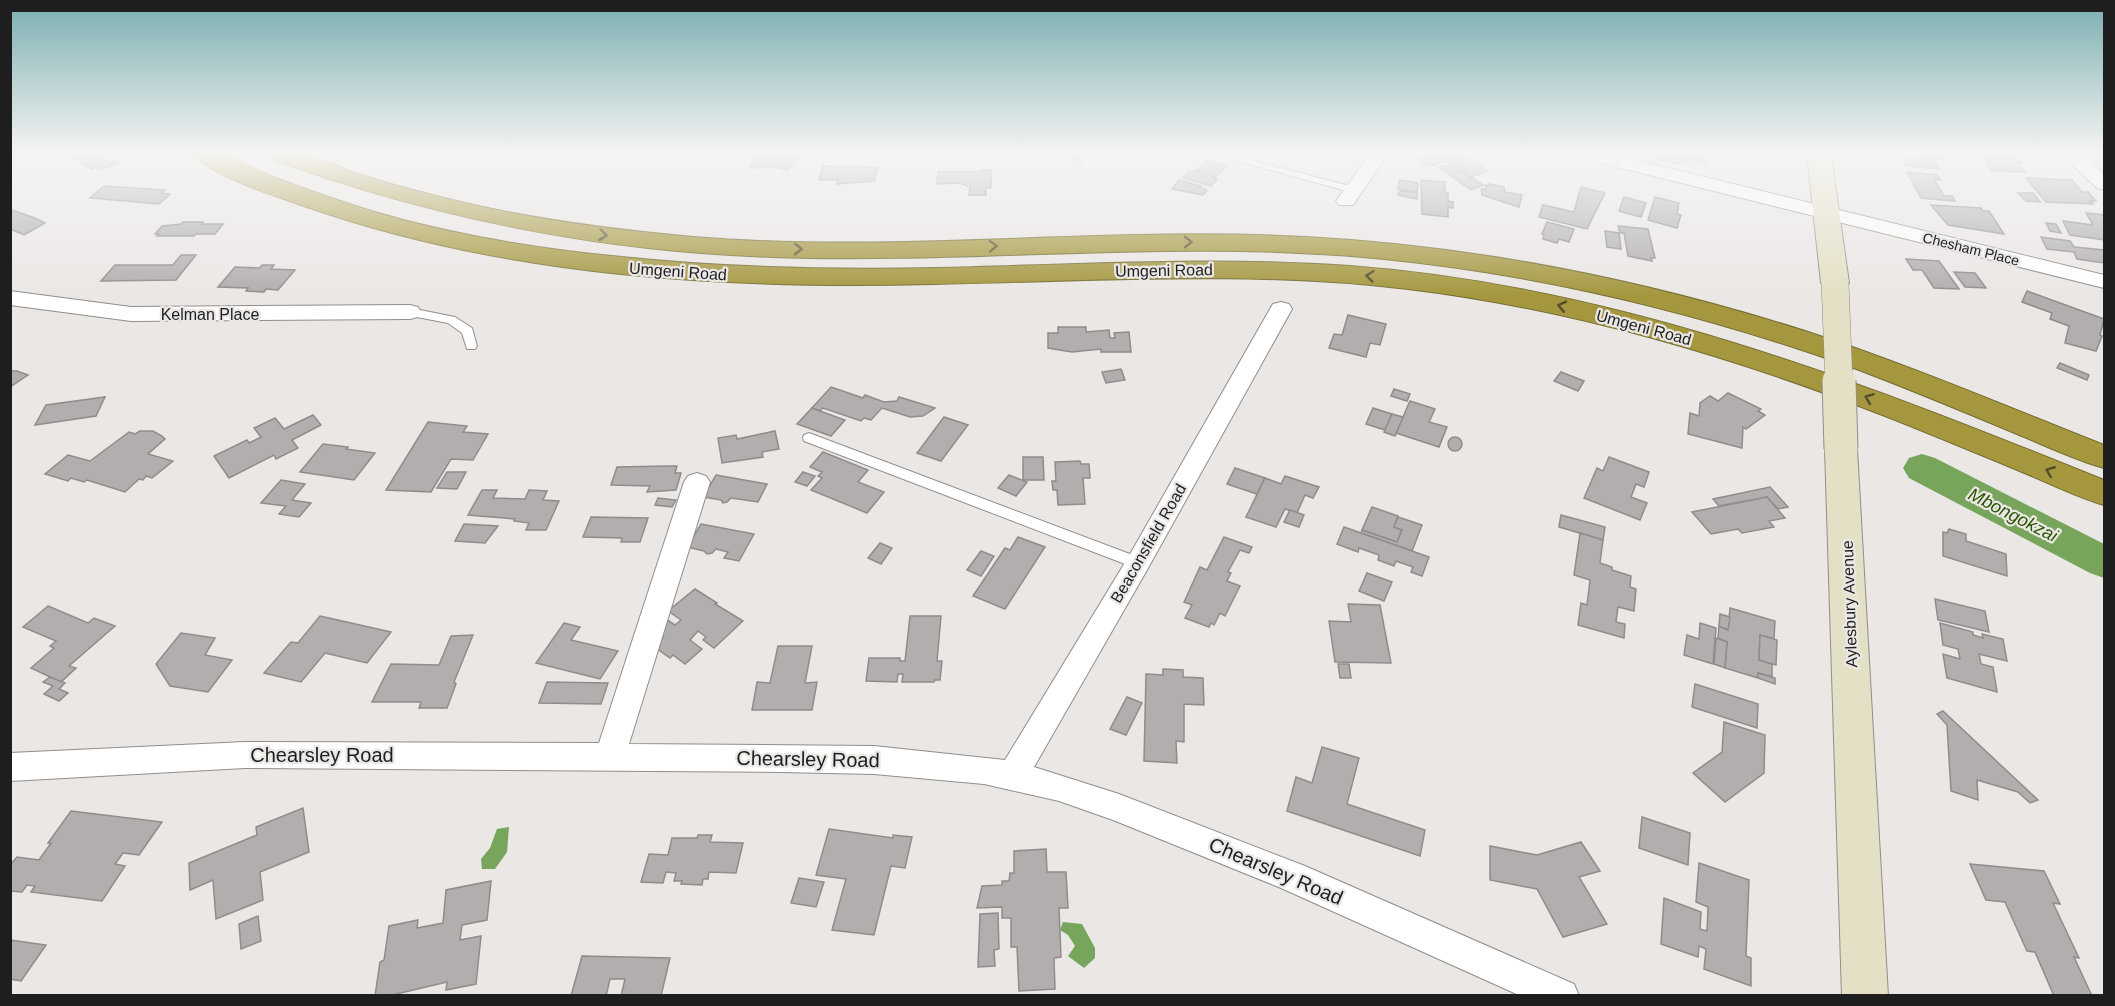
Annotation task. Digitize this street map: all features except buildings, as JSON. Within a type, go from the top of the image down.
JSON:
[{"type":"highway","name":"Umgeni Road","points":[[316,202],[416,231],[531,254],[661,271],[822,277],[1177,269],[1295,271],[1410,280],[1506,295],[1637,324],[1774,364],[1869,398],[2104,493]]},
{"type":"highway","name":"Umgeni Road","points":[[427,202],[508,221],[645,241],[840,250],[1232,241],[1388,250],[1509,268],[1659,300],[1788,336],[1872,365],[2104,457]]},
{"type":"street","name":"Chesham Place","points":[[1778,202],[2104,282]]},
{"type":"street","name":"Aylesbury Avenue","points":[[1825,202],[1835,283],[1865,996]]},
{"type":"street","name":"Kelman Place","points":[[10,298],[131,314],[410,312]]},
{"type":"street","name":"Beaconsfield Road","points":[[1013,775],[1137,563],[1281,309]]},
{"type":"street","points":[[610,757],[697,482]]},
{"type":"street","name":"Chearsley Road","points":[[10,767],[245,755],[610,757],[874,760],[1013,775],[1119,808],[1272,868],[1562,996]]},
{"type":"lane","points":[[410,312],[451,320],[468,331],[471,345]]},
{"type":"lane","points":[[809,438],[1137,563]]},
{"type":"shaded area","points":[[509,827],[507,852],[495,869],[482,869],[481,859],[490,848],[497,829]]},
{"type":"shaded area","points":[[1063,922],[1082,924],[1095,948],[1095,958],[1084,968],[1068,956],[1075,946],[1068,935],[1060,930]]},
{"type":"waterway","name":"Mbongokzai","points":[[1922,468],[2104,562]]}]
